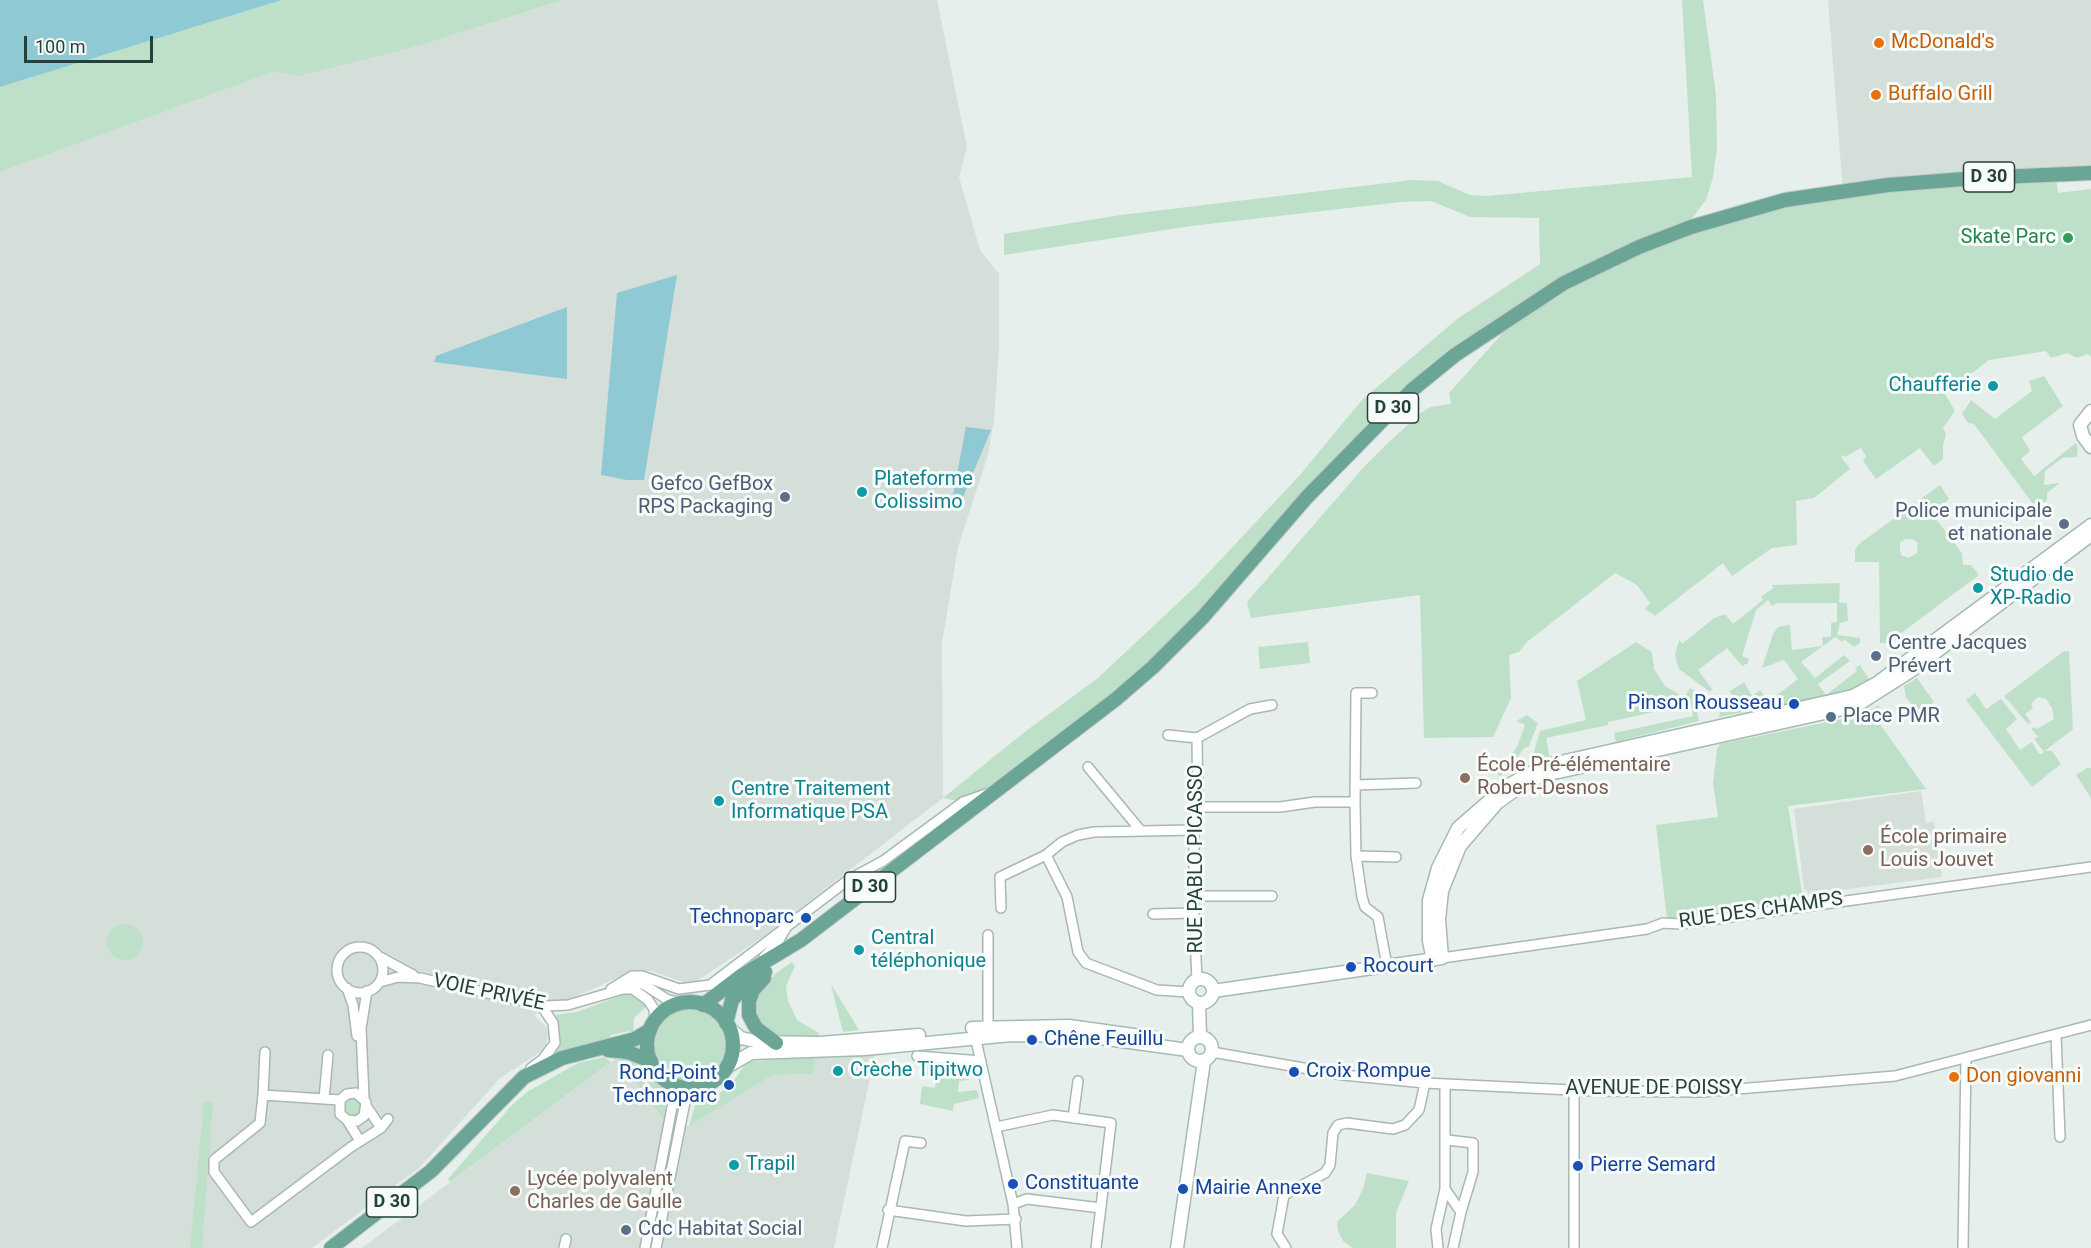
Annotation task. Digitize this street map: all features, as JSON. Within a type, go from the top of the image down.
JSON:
[{"type":"main road","name":"D 30","points":[[728,1026],[728,1008],[737,994],[801,940],[1153,667],[1226,593],[1307,497],[1379,421],[1455,355],[1501,322],[1572,279],[1639,247],[1691,228],[1785,200],[1887,185],[2091,173]]},
{"type":"main road","name":"D 30","points":[[1887,185],[2091,180]]},
{"type":"main road","name":"D 30","points":[[703,1005],[746,973],[801,940]]},
{"type":"main road","points":[[774,965],[753,990],[749,1001],[749,1015],[756,1028],[776,1043]]},
{"type":"main road","points":[[684,1003],[703,1005],[714,1010],[728,1026],[733,1048],[727,1067],[713,1081],[699,1087],[683,1088],[668,1082],[651,1061],[648,1046],[653,1026],[668,1009],[684,1003]]},
{"type":"main road","name":"D 30","points":[[331,1248],[431,1171],[524,1077],[573,1054],[635,1039],[653,1026]]},
{"type":"main road","name":"D 30","points":[[573,1054],[615,1050],[651,1061]]},
{"type":"street","points":[[2091,411],[2082,419],[2080,430],[2091,447]]},
{"type":"street","points":[[1793,716],[1853,696],[1877,683],[2091,525]]},
{"type":"street","points":[[1207,985],[1207,1002],[1199,1003],[1193,1000],[1189,992],[1191,985],[1207,985],[1236,988],[1437,959],[1429,941],[1429,900],[1438,868],[1458,828],[1505,786],[1543,766],[1793,716],[1856,706],[1880,693],[2091,536]]},
{"type":"street","points":[[1372,693],[1356,693],[1356,856],[1362,897],[1365,907],[1378,917],[1387,966]]},
{"type":"street","points":[[1168,735],[1197,738],[1251,709],[1272,705]]},
{"type":"street","name":"RUE PABLO PICASSO","points":[[1197,738],[1198,807],[1194,819],[1194,913],[1207,985]]},
{"type":"street","points":[[1088,767],[1141,831]]},
{"type":"street","points":[[1356,785],[1416,783]]},
{"type":"street","points":[[611,989],[632,976],[642,976],[679,989],[707,987],[848,880],[891,856],[963,802],[972,797],[996,791]]},
{"type":"street","points":[[1198,807],[1280,807],[1315,802],[1355,802]]},
{"type":"street","points":[[1001,908],[1000,877],[1046,855],[1062,842],[1078,835],[1194,830]]},
{"type":"street","points":[[1046,855],[1067,897],[1078,952],[1086,963],[1157,990],[1189,992]]},
{"type":"street","points":[[1356,856],[1396,856]]},
{"type":"street","name":"RUE DES CHAMPS","points":[[1437,959],[1647,929],[1663,923],[1681,924],[2091,867]]},
{"type":"street","points":[[1194,896],[1272,896]]},
{"type":"street","points":[[1153,914],[1194,913]]},
{"type":"street","points":[[746,973],[776,945],[787,926]]},
{"type":"street","points":[[988,935],[988,1027]]},
{"type":"street","points":[[262,1095],[340,1100],[351,1093],[357,1078],[358,1054],[353,1005],[338,973],[343,955],[359,947],[372,950],[420,978]]},
{"type":"street","points":[[379,956],[383,971],[380,982]]},
{"type":"street","points":[[347,988],[356,992],[367,991],[380,982],[398,977],[420,978]]},
{"type":"street","name":"VOIE PRIVÉE","points":[[420,978],[541,1005],[568,1005],[593,998]]},
{"type":"street","points":[[593,998],[626,982],[636,981],[668,1000],[684,1003]]},
{"type":"street","points":[[593,998],[623,989],[633,989],[648,1000],[654,1009],[653,1026]]},
{"type":"street","points":[[347,1120],[361,1119],[365,1102],[361,1028],[367,991]]},
{"type":"street","points":[[1199,1003],[1200,1037]]},
{"type":"street","points":[[524,1077],[555,1042],[553,1023],[541,1005]]},
{"type":"street","name":"AVENUE DE POISSY","points":[[1208,1057],[1342,1075],[1445,1085],[1574,1091],[1691,1092],[1896,1076],[2091,1025]]},
{"type":"street","points":[[728,1026],[749,1041],[880,1046],[974,1032],[1085,1036],[1188,1047],[1200,1037]]},
{"type":"street","points":[[727,1067],[751,1053],[812,1053],[927,1042],[988,1027],[1069,1026],[1126,1032],[1188,1047],[1195,1061],[1208,1057]]},
{"type":"street","points":[[974,1032],[1014,1204],[1017,1248]]},
{"type":"street","points":[[2056,1035],[2060,1137]]},
{"type":"street","points":[[1177,1248],[1211,1043],[1200,1037]]},
{"type":"street","points":[[265,1052],[260,1124],[214,1161],[214,1172],[251,1222],[381,1128],[388,1119]]},
{"type":"street","points":[[324,1099],[328,1055]]},
{"type":"street","points":[[917,1056],[981,1061]]},
{"type":"street","points":[[1963,1248],[1966,1059]]},
{"type":"street","points":[[1073,1118],[1078,1081]]},
{"type":"street","points":[[645,1248],[673,1102],[668,1082]]},
{"type":"street","points":[[1286,1248],[1277,1234],[1284,1195],[1325,1173],[1330,1165],[1333,1133],[1338,1125],[1347,1123],[1393,1129],[1405,1125],[1419,1110],[1425,1083]]},
{"type":"street","points":[[1438,1248],[1436,1229],[1445,1189],[1445,1085]]},
{"type":"street","points":[[656,1248],[685,1104],[691,1093],[699,1087]]},
{"type":"street","points":[[1574,1091],[1574,1248]]},
{"type":"street","points":[[351,1093],[365,1102],[381,1128]]},
{"type":"street","points":[[340,1100],[338,1110],[360,1141]]},
{"type":"street","points":[[996,1127],[1053,1115],[1111,1122],[1096,1248]]},
{"type":"street","points":[[1446,1140],[1473,1143],[1473,1172],[1453,1248]]},
{"type":"street","points":[[882,1248],[888,1210],[905,1141],[921,1143]]},
{"type":"street","points":[[1445,1189],[1461,1212]]},
{"type":"street","points":[[1014,1204],[1027,1199],[1101,1208]]},
{"type":"street","points":[[888,1210],[966,1221],[1016,1219]]},
{"type":"shaded area","points":[[563,0],[937,0],[967,147],[959,177],[980,250],[999,274],[999,348],[994,420],[988,455],[958,547],[942,643],[943,798],[764,936],[691,985],[652,971],[635,970],[534,1015],[546,1027],[548,1033],[546,1046],[542,1051],[500,1078],[419,1168],[312,1248],[0,1248],[0,172],[273,72],[299,75],[415,47]]},
{"type":"shaded area","points":[[1828,0],[2091,0],[2091,169],[1843,192]]},
{"type":"shaded area","name":"École primaire Louis Jouvet","points":[[1921,791],[1926,823],[1934,821],[1942,877],[1810,894],[1804,889],[1794,809]]},
{"type":"shaded area","points":[[875,1054],[834,1248],[362,1248],[618,1057],[664,1121],[689,1126],[773,1075],[813,1074],[816,1057]]},
{"type":"green space","points":[[282,0],[563,0],[415,47],[299,76],[273,72],[0,172],[0,87]]},
{"type":"green space","points":[[1682,0],[1703,0],[1716,95],[1717,148],[1713,177],[1706,200],[1690,221],[1786,196],[2056,175],[2058,193],[2091,189],[2091,357],[2088,354],[2077,358],[2068,353],[2051,358],[2046,351],[1989,360],[1945,394],[1955,411],[1943,428],[1946,434],[1943,459],[1934,466],[1920,448],[1876,479],[1863,461],[1866,456],[1861,448],[1845,457],[1843,455],[1841,457],[1850,469],[1814,498],[1796,501],[1797,545],[1772,548],[1732,576],[1723,563],[1655,616],[1645,609],[1650,603],[1637,585],[1615,573],[1527,642],[1519,652],[1509,655],[1511,698],[1493,737],[1424,738],[1420,595],[1251,618],[1247,602],[1363,468],[1389,442],[1422,412],[1431,407],[1451,404],[1449,393],[1527,306],[1412,390],[1203,617],[996,791],[963,802],[943,798],[1022,734],[1098,678],[1195,587],[1300,475],[1362,400],[1457,319],[1540,264],[1539,218],[1470,217],[1431,201],[1401,202],[1191,226],[1004,255],[1004,234],[1121,215],[1412,180],[1438,181],[1470,195],[1487,196],[1692,177]]},
{"type":"green space","points":[[2044,376],[2063,406],[2022,437],[2030,451],[2021,459],[2034,476],[2076,443],[2078,448],[2077,457],[2062,458],[2045,471],[2044,485],[2060,483],[2047,493],[2047,500],[2036,508],[1974,424],[1968,423],[1962,414],[1971,400],[1995,419],[2032,391],[2029,381]]},
{"type":"green space","points":[[1940,485],[1949,499],[1932,514],[1962,553],[1963,565],[1971,565],[1979,575],[1888,643],[1880,643],[1879,562],[1855,562],[1855,550],[1859,544]],"holes":[[[1913,539],[1918,543],[1917,553],[1908,558],[1901,555],[1900,542]]]},
{"type":"green space","points":[[1840,583],[1839,602],[1847,603],[1848,621],[1840,623],[1837,635],[1860,638],[1860,643],[1854,647],[1844,639],[1842,642],[1835,637],[1823,646],[1822,637],[1831,637],[1831,623],[1837,622],[1837,603],[1777,603],[1772,606],[1768,600],[1756,610],[1742,656],[1749,659],[1748,663],[1742,666],[1727,648],[1698,670],[1712,689],[1710,692],[1679,669],[1675,655],[1679,640],[1682,644],[1714,618],[1725,614],[1733,624],[1763,600],[1761,597],[1773,588],[1772,585]]},
{"type":"green space","points":[[1790,625],[1792,650],[1823,646],[1801,662],[1815,678],[1844,655],[1850,661],[1818,684],[1826,695],[1857,671],[1855,668],[1860,665],[1871,682],[1854,691],[1764,709],[1753,701],[1745,712],[1719,717],[1720,711],[1734,699],[1730,691],[1744,682],[1752,696],[1760,690],[1769,701],[1798,679],[1784,660],[1762,668],[1773,634],[1778,627]]},
{"type":"green space","points":[[1308,642],[1310,663],[1260,669],[1258,647]]},
{"type":"green space","points":[[1636,642],[1652,652],[1654,669],[1665,686],[1684,697],[1690,688],[1699,694],[1694,699],[1699,721],[1616,742],[1614,733],[1693,716],[1691,704],[1608,722],[1608,725],[1546,738],[1550,758],[1542,761],[1536,758],[1534,752],[1540,731],[1586,720],[1577,681]]},
{"type":"green space","points":[[2064,651],[2069,652],[2073,729],[2045,751],[2052,751],[2061,764],[2032,787],[1966,700],[1975,693],[1986,709],[2001,699],[2017,719],[2006,729],[2020,750],[2032,742],[2039,754],[2042,754],[2044,752],[2034,739],[2038,737],[2031,729],[2034,727],[2037,729],[2054,719],[2052,708],[2046,699],[2038,697],[2031,704],[2033,708],[2025,714],[2031,722],[2028,724],[2004,696]]},
{"type":"green space","points":[[1917,678],[1934,702],[1926,709],[1917,710],[1906,698],[1904,686]]},
{"type":"green space","points":[[1880,705],[1877,713],[1883,720],[1880,724],[1926,789],[1788,806],[1803,899],[1667,919],[1656,825],[1718,817],[1713,783],[1717,749],[1720,744],[1852,717]]},
{"type":"green space","points":[[1527,715],[1538,723],[1529,746],[1523,749],[1508,771],[1500,776],[1496,773],[1517,747],[1525,725],[1516,721]]},
{"type":"green space","points":[[2091,768],[2091,798],[2076,775]]},
{"type":"green space","points":[[125,924],[138,929],[143,942],[138,955],[125,960],[112,955],[107,942],[112,929]]},
{"type":"green space","points":[[792,962],[795,966],[786,986],[788,1001],[797,1020],[819,1033],[817,1038],[788,1037],[772,1033],[760,1024],[755,1012],[760,991],[776,973]]},
{"type":"green space","points":[[831,985],[834,989],[859,1030],[843,1032]]},
{"type":"green space","points":[[628,993],[634,994],[648,1005],[634,1018],[633,1034],[631,1035],[629,1031],[611,1035],[607,1042],[556,1055],[554,1053],[560,1036],[554,1015],[577,1012]]},
{"type":"green space","points":[[690,1007],[704,1010],[717,1018],[725,1031],[728,1045],[725,1059],[717,1072],[704,1080],[690,1083],[676,1080],[663,1072],[655,1059],[652,1045],[655,1031],[663,1018],[676,1010]]},
{"type":"green space","points":[[604,1057],[611,1062],[450,1182],[448,1179],[511,1106],[527,1092],[578,1063]]},
{"type":"green space","points":[[618,1057],[636,1061],[647,1089],[654,1097],[666,1102],[664,1121]]},
{"type":"green space","points":[[816,1057],[813,1074],[773,1075],[689,1126],[696,1103],[709,1100],[730,1086],[744,1066],[752,1061]]},
{"type":"green space","points":[[926,1059],[971,1065],[974,1075],[968,1077],[969,1080],[959,1081],[958,1092],[977,1090],[979,1098],[954,1104],[953,1111],[920,1104],[922,1086],[935,1088],[937,1077],[924,1075]]},
{"type":"green space","points":[[639,1060],[666,1087],[671,1099],[657,1093],[649,1085]]},
{"type":"green space","points":[[348,1099],[356,1099],[361,1104],[359,1115],[348,1117],[343,1112],[343,1104]]},
{"type":"green space","points":[[204,1101],[213,1102],[202,1248],[190,1248]]},
{"type":"green space","points":[[677,1105],[682,1106],[658,1222],[653,1221]]},
{"type":"green space","points":[[1367,1173],[1409,1181],[1396,1213],[1396,1248],[1353,1248],[1343,1241],[1338,1231],[1337,1222],[1355,1205],[1363,1189]]},
{"type":"water","points":[[0,0],[282,0],[0,87]]},
{"type":"water","points":[[677,275],[644,480],[627,480],[601,475],[617,293]]},
{"type":"water","points":[[567,307],[567,379],[434,362],[436,356]]},
{"type":"water","points":[[966,427],[991,430],[958,509],[953,509],[951,505]]},
{"type":"place","name":"McDonald's","points":[[1879,43]]},
{"type":"place","name":"Buffalo Grill","points":[[1876,95]]},
{"type":"place","name":"Skate Parc","points":[[2068,238]]},
{"type":"place","name":"Chaufferie","points":[[1993,386]]},
{"type":"place","name":"Plateforme Colissimo","points":[[862,492]]},
{"type":"place","name":"Gefco GefBox RPS Packaging","points":[[785,497]]},
{"type":"place","name":"Police municipale et nationale","points":[[2064,524]]},
{"type":"place","name":"Studio de XP-Radio","points":[[1978,588]]},
{"type":"place","name":"Centre Jacques Prévert","points":[[1876,656]]},
{"type":"place","name":"Pinson Rousseau","points":[[1794,704]]},
{"type":"place","name":"Place PMR","points":[[1831,717]]},
{"type":"place","name":"École Pré-élémentaire Robert-Desnos","points":[[1465,778]]},
{"type":"place","name":"Centre Traitement Informatique PSA","points":[[719,801]]},
{"type":"place","name":"École primaire Louis Jouvet","points":[[1868,850]]},
{"type":"place","name":"Technoparc","points":[[806,918]]},
{"type":"place","name":"Central téléphonique","points":[[859,950]]},
{"type":"place","name":"Rocourt","points":[[1351,967]]},
{"type":"place","name":"Chêne Feuillu","points":[[1032,1040]]},
{"type":"place","name":"Crèche Tipitwo","points":[[838,1071]]},
{"type":"place","name":"Croix Rompue","points":[[1294,1072]]},
{"type":"place","name":"Don giovanni","points":[[1954,1077]]},
{"type":"place","name":"Rond-Point Technoparc","points":[[729,1085]]},
{"type":"place","name":"Trapil","points":[[734,1165]]},
{"type":"place","name":"Pierre Semard","points":[[1578,1166]]},
{"type":"place","name":"Constituante","points":[[1013,1184]]},
{"type":"place","name":"Mairie Annexe","points":[[1183,1189]]},
{"type":"place","name":"Lycée polyvalent Charles de Gaulle","points":[[515,1191]]},
{"type":"place","name":"Cdc Habitat Social","points":[[626,1230]]}]
